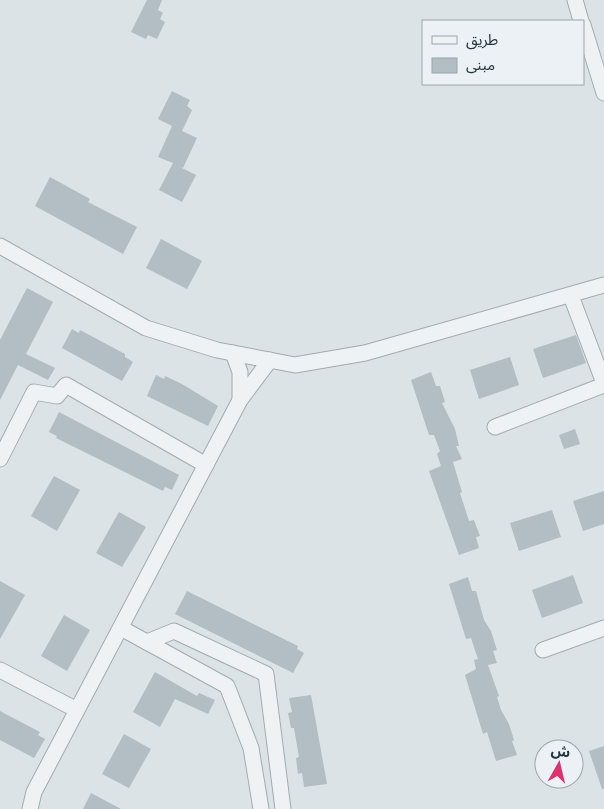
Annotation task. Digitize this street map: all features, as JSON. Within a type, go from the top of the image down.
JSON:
[{"type":"street","points":[[575,0],[581,20]]},
{"type":"street","points":[[584,29],[604,92]]},
{"type":"street","points":[[0,246],[146,328],[233,353],[295,366],[365,353],[571,296],[604,285]]},
{"type":"street","points":[[495,427],[604,384],[571,296]]},
{"type":"street","points":[[233,353],[240,372],[240,400]]},
{"type":"street","points":[[30,809],[34,792],[240,400],[270,360]]},
{"type":"street","points":[[0,459],[34,392],[57,396],[66,385],[206,465]]},
{"type":"street","points":[[121,628],[227,686],[251,748],[261,809]]},
{"type":"street","points":[[543,650],[604,628]]},
{"type":"street","points":[[147,642],[174,631],[266,674],[283,809]]},
{"type":"street","points":[[0,670],[77,710]]},
{"type":"building","points":[[147,0],[162,0],[158,10],[163,13],[160,19],[165,22],[157,39],[148,35],[146,39],[131,32]]},
{"type":"building","points":[[172,91],[190,100],[187,106],[192,110],[182,131],[197,138],[183,168],[178,166],[196,175],[182,202],[159,190],[173,163],[158,157],[172,126],[158,119]]},
{"type":"building","points":[[50,177],[90,199],[88,202],[137,227],[123,254],[35,206]]},
{"type":"building","points":[[161,239],[202,261],[187,289],[146,268]]},
{"type":"building","points":[[27,288],[53,302],[26,354],[55,368],[48,380],[18,365],[0,400],[0,340]]},
{"type":"building","points":[[72,329],[79,333],[80,330],[125,354],[125,357],[133,362],[122,381],[62,348]]},
{"type":"building","points":[[576,335],[586,363],[543,378],[533,349]]},
{"type":"building","points":[[510,357],[519,385],[479,399],[470,370]]},
{"type":"building","points":[[431,372],[436,386],[440,386],[445,402],[442,403],[455,429],[459,446],[456,446],[462,459],[453,462],[462,492],[460,493],[469,521],[474,520],[480,536],[476,537],[479,548],[459,555],[429,471],[441,466],[437,454],[440,451],[434,435],[429,435],[411,380]]},
{"type":"building","points":[[156,375],[164,379],[165,376],[182,384],[218,406],[208,426],[147,396]]},
{"type":"building","points":[[59,412],[179,475],[172,490],[165,487],[163,491],[56,438],[57,436],[49,432]]},
{"type":"building","points":[[575,429],[580,444],[564,449],[559,435]]},
{"type":"building","points":[[54,476],[80,490],[57,531],[31,516]]},
{"type":"building","points":[[604,491],[604,524],[583,531],[573,501]]},
{"type":"building","points":[[552,510],[561,537],[519,551],[510,523]]},
{"type":"building","points":[[119,512],[146,527],[122,567],[96,553]]},
{"type":"building","points":[[573,575],[583,603],[542,618],[532,590]]},
{"type":"building","points":[[468,577],[472,591],[476,591],[484,620],[491,631],[497,650],[493,651],[497,663],[488,665],[499,696],[497,697],[501,710],[509,724],[517,755],[496,761],[487,732],[483,734],[465,675],[476,669],[474,660],[478,659],[471,638],[466,639],[449,584]]},
{"type":"building","points":[[0,581],[25,595],[0,639]]},
{"type":"building","points":[[187,591],[298,646],[297,649],[304,653],[293,673],[175,614]]},
{"type":"building","points":[[64,615],[90,630],[67,671],[41,656]]},
{"type":"building","points":[[155,672],[197,696],[199,693],[215,700],[208,714],[175,699],[160,727],[133,712]]},
{"type":"building","points":[[311,695],[327,784],[304,787],[302,773],[298,774],[296,758],[299,757],[294,728],[291,728],[288,713],[292,712],[289,698]]},
{"type":"building","points":[[0,711],[40,732],[38,735],[45,739],[34,758],[0,740]]},
{"type":"building","points":[[124,734],[151,749],[129,788],[102,774]]},
{"type":"building","points":[[604,746],[604,789],[602,789],[589,751]]},
{"type":"building","points":[[91,793],[121,809],[83,809]]}]
